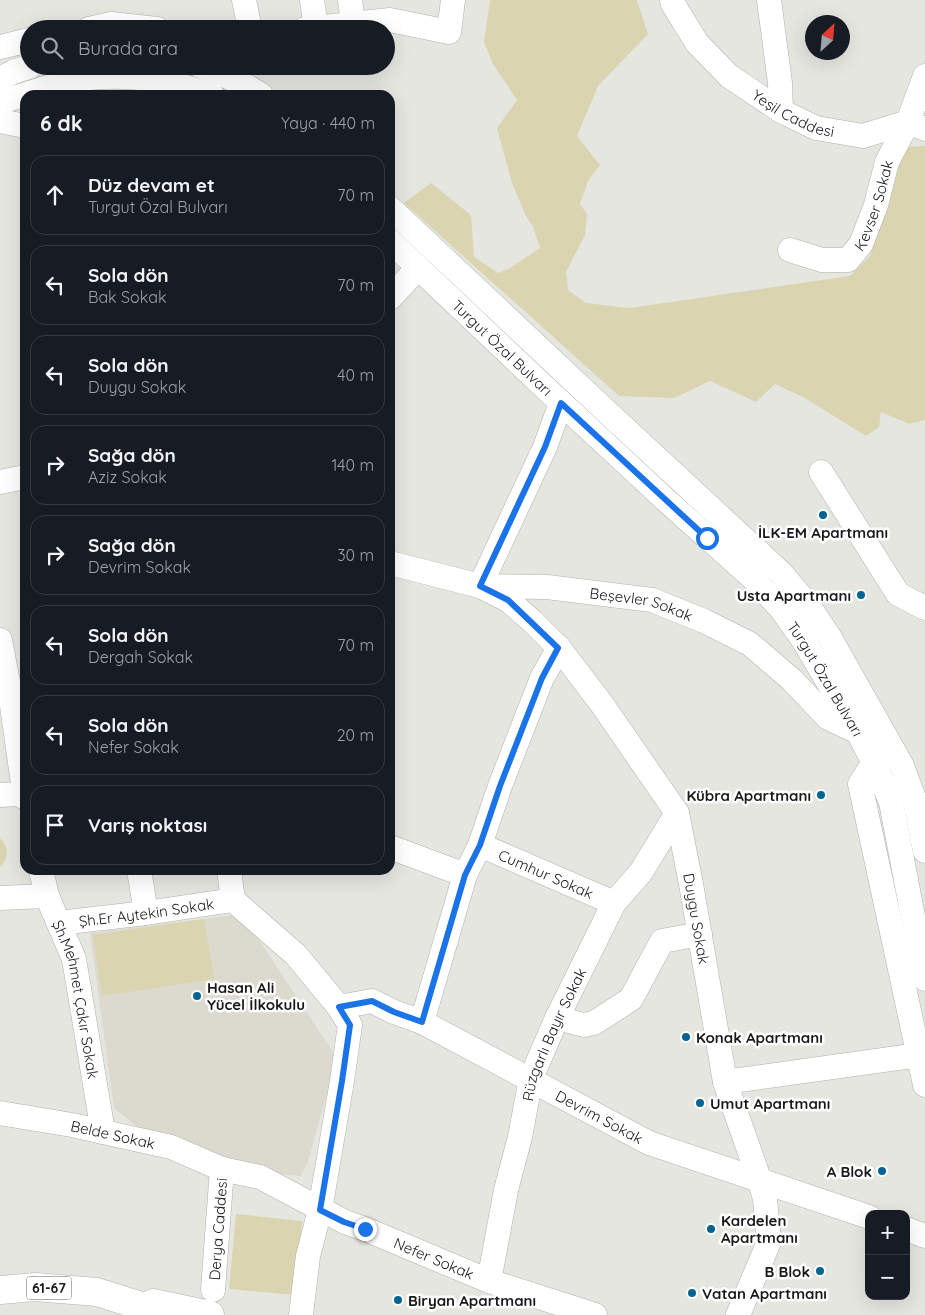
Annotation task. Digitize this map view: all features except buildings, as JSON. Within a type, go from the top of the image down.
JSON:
[{"type":"main road","name":"61-67","points":[[0,1290],[35,1287],[212,1302]]},
{"type":"main road","name":"61-67","points":[[97,1292],[170,1315]]},
{"type":"street","points":[[244,0],[248,20]]},
{"type":"street","points":[[311,20],[312,0]]},
{"type":"street","points":[[395,21],[449,32],[453,0]]},
{"type":"street","name":"Yeşil Caddesi","points":[[672,0],[698,43],[729,76],[781,111],[816,128],[863,136],[917,125]]},
{"type":"street","points":[[769,0],[780,83],[781,111]]},
{"type":"street","points":[[330,20],[351,11],[390,20]]},
{"type":"street","points":[[0,47],[20,42]]},
{"type":"street","points":[[0,79],[20,70]]},
{"type":"street","points":[[232,75],[254,90]]},
{"type":"street","points":[[917,125],[925,76]]},
{"type":"street","points":[[40,90],[70,81],[108,77],[148,78],[198,90]]},
{"type":"street","points":[[0,102],[20,96]]},
{"type":"street","points":[[0,121],[20,125]]},
{"type":"street","name":"Kevser Sokak","points":[[790,250],[822,260],[848,260],[861,244],[876,206],[887,162],[917,125]]},
{"type":"street","name":"Turgut Özal Bulvarı","points":[[395,213],[781,573],[803,599],[830,638],[902,766],[915,801],[925,851]]},
{"type":"street","name":"Turgut Özal Bulvarı","points":[[395,246],[561,403],[753,578],[782,610],[802,638],[858,732],[874,762],[891,802],[925,979]]},
{"type":"street","points":[[395,293],[418,268]]},
{"type":"street","points":[[480,586],[545,447],[561,403]]},
{"type":"street","points":[[821,472],[898,594],[925,608]]},
{"type":"street","points":[[0,482],[20,478]]},
{"type":"street","name":"Beşevler Sokak","points":[[395,564],[480,586],[547,587],[652,600],[750,644],[792,680],[828,718],[858,732]]},
{"type":"street","name":"Duygu Sokak","points":[[480,586],[508,600],[558,648],[601,704],[677,813],[725,1082],[765,1199],[769,1242],[746,1313]]},
{"type":"street","points":[[0,640],[11,698],[20,766]]},
{"type":"street","points":[[422,1022],[465,875],[480,845],[500,786],[542,678],[558,648]]},
{"type":"street","points":[[874,762],[860,784],[925,1085]]},
{"type":"street","points":[[0,795],[20,796]]},
{"type":"street","name":"Rüzgarlı Bayır Sokak","points":[[489,1281],[506,1190],[520,1137],[531,1078],[557,1018],[614,903],[641,872],[677,813]]},
{"type":"street","name":"Cumhur Sokak","points":[[480,845],[614,903]]},
{"type":"street","points":[[395,849],[465,875]]},
{"type":"street","name":"Şh.Mehmet Çakır Sokak","points":[[42,875],[47,896],[74,959],[103,1132]]},
{"type":"street","points":[[140,875],[146,913]]},
{"type":"street","points":[[230,875],[234,900],[296,955],[339,1007],[350,1025],[320,1210],[308,1256],[301,1315]]},
{"type":"street","points":[[0,898],[47,896]]},
{"type":"street","name":"Şh.Er Aytekin Sokak","points":[[59,923],[234,900]]},
{"type":"street","points":[[557,1018],[584,1025],[594,1023],[631,999],[662,941],[700,934]]},
{"type":"street","name":"Devrim Sokak","points":[[339,1007],[372,1001],[394,1012],[422,1022],[531,1078],[649,1143],[865,1216]]},
{"type":"street","points":[[725,1082],[918,1055]]},
{"type":"street","name":"Belde Sokak","points":[[0,1113],[72,1125],[171,1147],[222,1169]]},
{"type":"street","name":"Nefer Sokak","points":[[222,1169],[260,1177],[344,1222],[489,1281],[595,1315]]},
{"type":"street","name":"Derya Caddesi","points":[[212,1302],[222,1169]]},
{"type":"street","points":[[910,1230],[925,1236]]},
{"type":"shaded area","points":[[490,0],[637,0],[648,34],[598,86],[577,136],[600,165],[588,181],[580,204],[587,214],[585,235],[566,272],[568,290],[586,303],[629,308],[850,276],[871,255],[873,237],[903,147],[925,146],[925,420],[909,424],[881,412],[879,427],[866,436],[803,397],[775,384],[756,402],[710,381],[674,398],[619,396],[404,203],[431,183],[471,215],[474,257],[498,273],[510,268],[540,248],[533,227],[525,214],[512,183],[497,128],[517,100],[493,64],[484,42]]},
{"type":"shaded area","points":[[0,838],[7,852],[5,860],[0,867]]},
{"type":"shaded area","name":"Hasan Ali Yücel İlkokulu","points":[[242,914],[337,1058],[307,1165],[300,1176],[274,1174],[223,1159],[187,1144],[137,1127],[114,1108],[90,933]]},
{"type":"shaded area","points":[[204,919],[214,979],[102,996],[93,935]]},
{"type":"shaded area","points":[[236,1214],[302,1221],[295,1295],[229,1289]]},
{"type":"place","name":"İLK-EM Apartmanı","points":[[823,515]]},
{"type":"place","name":"Usta Apartmanı","points":[[861,595]]},
{"type":"place","name":"Kübra Apartmanı","points":[[821,795]]},
{"type":"place","name":"Hasan Ali Yücel İlkokulu","points":[[197,996]]},
{"type":"place","name":"Konak Apartmanı","points":[[686,1037]]},
{"type":"place","name":"Umut Apartmanı","points":[[700,1103]]},
{"type":"place","name":"A Blok","points":[[882,1171]]},
{"type":"place","name":"Kardelen Apartmanı","points":[[711,1229]]},
{"type":"place","name":"B Blok","points":[[820,1271]]},
{"type":"place","name":"Vatan Apartmanı","points":[[692,1293]]},
{"type":"place","name":"Biryan Apartmanı","points":[[398,1300]]},
{"type":"route","points":[[365,1229],[344,1222],[320,1210],[350,1025],[339,1007],[372,1001],[394,1012],[422,1022],[465,875],[480,845],[500,786],[542,678],[558,648],[508,600],[480,586],[545,447],[561,403],[707,538]]}]
